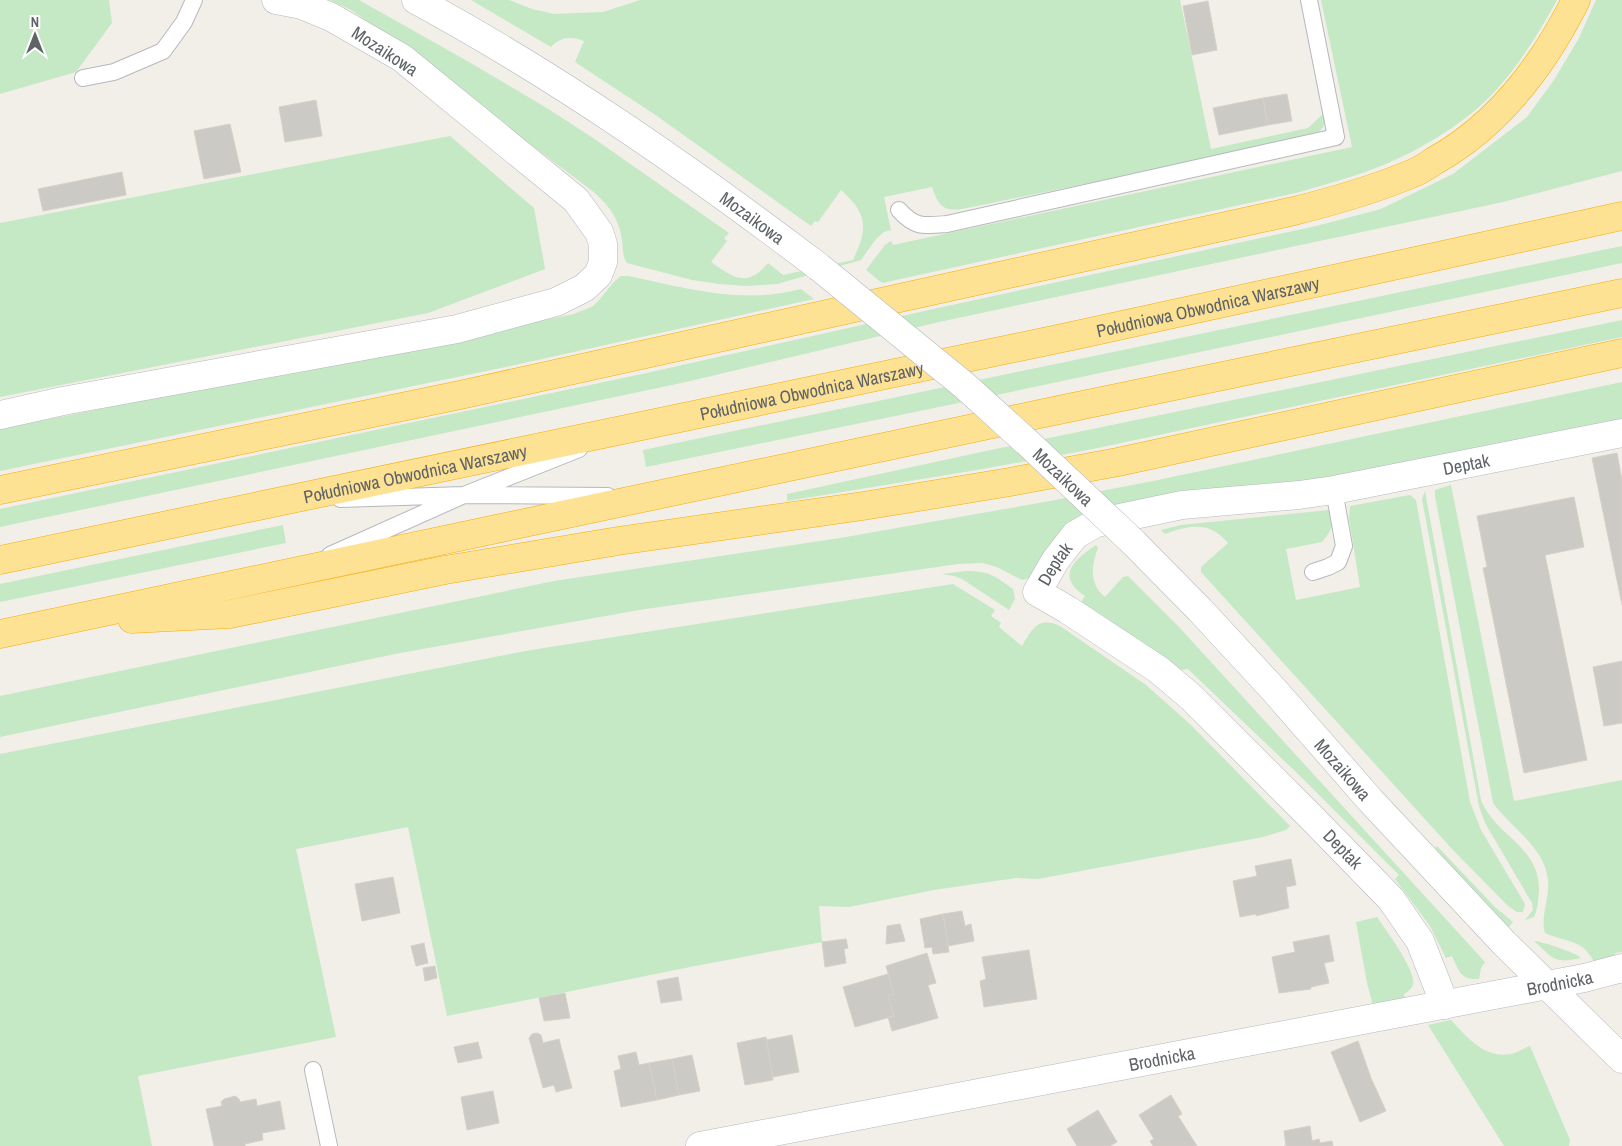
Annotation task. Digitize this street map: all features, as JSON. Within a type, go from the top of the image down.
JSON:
[{"type":"highway","points":[[0,490],[460,396],[1294,211],[1355,195],[1412,174],[1455,149],[1498,114],[1530,77],[1566,21],[1576,0]]},
{"type":"highway","points":[[1485,245],[1622,196]]},
{"type":"highway","name":"Południowa Obwodnica Warszawy","points":[[0,560],[1072,336],[1622,216]]},
{"type":"highway","points":[[0,634],[1622,293]]},
{"type":"highway","points":[[48,624],[230,614],[445,570],[618,541],[864,506],[1004,483],[1127,460],[1622,353]]},
{"type":"street","name":"Mozaikowa","points":[[0,415],[63,401],[457,329],[556,302],[584,288],[598,275],[603,262],[603,244],[600,232],[576,200],[402,58],[331,17],[302,5],[276,0]]},
{"type":"street","name":"Mozaikowa","points":[[416,0],[461,24],[544,74],[652,144],[819,267],[965,386],[1132,541],[1200,610],[1371,801],[1504,943],[1622,1059]]},
{"type":"street","name":"Deptak","points":[[1445,1005],[1420,941],[1391,899],[1317,823],[1192,698],[1159,670],[1068,610],[1037,592],[1055,561],[1076,535],[1096,523],[1182,505],[1299,495],[1334,490],[1622,433]]},
{"type":"street","name":"Brodnicka","points":[[700,1146],[1445,1005],[1584,978],[1622,968]]},
{"type":"lane","points":[[83,78],[114,72],[163,51],[184,22],[194,0]]},
{"type":"lane","points":[[899,210],[914,224],[926,226],[947,224],[1336,137],[1309,0]]},
{"type":"lane","points":[[294,571],[464,495],[635,427]]},
{"type":"lane","points":[[1314,572],[1338,562],[1344,546],[1334,490]]},
{"type":"lane","points":[[282,501],[464,495],[651,496]]},
{"type":"lane","points":[[313,1070],[329,1146]]},
{"type":"green space","points":[[0,0],[109,0],[112,23],[76,72],[0,94]]},
{"type":"green space","points":[[330,0],[359,0],[469,62],[596,140],[729,233],[724,238],[727,241],[711,262],[733,276],[740,278],[754,276],[768,263],[783,275],[853,260],[863,230],[861,214],[841,190],[818,222],[815,221],[811,226],[657,116],[575,62],[584,41],[566,38],[558,41],[551,47],[471,0],[509,0],[532,9],[554,14],[603,12],[640,0],[1180,0],[1211,149],[1308,128],[1324,113],[1325,121],[1322,129],[1313,137],[962,209],[945,208],[936,198],[932,187],[884,197],[891,230],[884,232],[876,239],[861,260],[777,284],[747,286],[719,284],[692,280],[627,263],[623,255],[621,233],[616,220],[609,208],[595,193],[374,26],[351,10]]},
{"type":"green space","points":[[1321,0],[1557,0],[1522,57],[1506,79],[1487,99],[1465,119],[1440,136],[1389,163],[1351,177],[1300,192],[882,283],[866,270],[885,245],[891,241],[893,245],[1352,147]]},
{"type":"green space","points":[[1596,0],[1622,0],[1622,171],[1503,202],[939,322],[686,382],[0,527],[0,509],[642,374],[1316,226],[1381,209],[1453,174],[1527,117],[1554,80],[1579,38]]},
{"type":"green space","points":[[450,136],[534,208],[545,269],[428,313],[0,397],[0,223]]},
{"type":"green space","points":[[1622,246],[1622,263],[646,467],[643,450]]},
{"type":"green space","points":[[621,276],[693,290],[735,295],[779,294],[801,289],[814,299],[501,368],[0,471],[0,429],[574,314],[593,306]]},
{"type":"green space","points":[[1622,320],[1622,337],[1088,450],[787,501],[787,494]]},
{"type":"green space","points":[[1622,382],[1622,421],[1338,479],[1152,499],[1029,578],[1022,580],[997,567],[983,563],[958,564],[639,610],[395,654],[0,737],[0,696],[554,581],[840,538],[1050,501]]},
{"type":"green space","points":[[1451,485],[1514,801],[1622,780],[1622,952],[1615,953],[1617,960],[1594,962],[1589,954],[1579,945],[1545,933],[1544,920],[1548,887],[1546,868],[1526,838],[1493,803],[1435,496],[1435,490]]},
{"type":"green space","points":[[1425,491],[1481,800],[1496,823],[1525,852],[1532,862],[1537,875],[1538,904],[1534,917],[1525,920],[1533,910],[1532,903],[1485,823],[1479,806],[1422,499]]},
{"type":"green space","points":[[1410,495],[1416,500],[1470,802],[1481,830],[1525,904],[1523,912],[1517,912],[1508,906],[1452,849],[1201,572],[1201,567],[1228,543],[1214,531],[1207,528],[1191,527],[1165,534],[1161,530],[1181,525],[1329,510],[1332,523],[1328,534],[1322,542],[1286,549],[1296,600],[1360,587],[1349,518],[1350,506]]},
{"type":"green space","points":[[283,525],[286,543],[0,602],[0,584]]},
{"type":"green space","points":[[1096,545],[1098,548],[1093,574],[1094,581],[1100,592],[1105,597],[1123,577],[1128,576],[1179,627],[1485,962],[1481,968],[1479,979],[1464,976],[1461,974],[1452,956],[1446,958],[1430,926],[1395,879],[1399,875],[1298,774],[1188,669],[1181,670],[1080,604],[1085,596],[1076,589],[1069,575],[1075,562]]},
{"type":"green space","points":[[966,571],[991,575],[1013,589],[1015,599],[1009,610],[962,579],[942,574]]},
{"type":"green space","points":[[953,584],[995,610],[991,616],[1001,623],[999,627],[1022,646],[1036,626],[1041,623],[1052,623],[1060,626],[1146,685],[1191,725],[1290,826],[1286,830],[1263,837],[1038,879],[1016,878],[934,890],[849,907],[819,906],[822,942],[447,1016],[408,827],[296,849],[336,1037],[138,1076],[152,1146],[0,1146],[0,754],[531,650]]},
{"type":"green space","points":[[1437,846],[1495,907],[1513,922],[1509,927],[1435,848]]},
{"type":"green space","points":[[1377,917],[1406,961],[1413,979],[1413,985],[1404,994],[1406,1004],[1374,1009],[1367,983],[1356,922]]},
{"type":"green space","points":[[1534,941],[1573,953],[1581,958],[1555,959]]},
{"type":"green space","points":[[1451,1020],[1470,1040],[1492,1053],[1501,1055],[1511,1054],[1530,1046],[1570,1140],[1569,1146],[1504,1146],[1428,1025]]},
{"type":"building","points":[[1208,1],[1217,50],[1192,55],[1183,6]]},
{"type":"building","points":[[1287,94],[1292,121],[1268,125],[1263,98]]},
{"type":"building","points":[[1263,98],[1268,125],[1219,135],[1213,108]]},
{"type":"building","points":[[316,100],[322,136],[285,142],[279,107]]},
{"type":"building","points":[[230,124],[241,172],[204,179],[194,131]]},
{"type":"building","points":[[122,172],[126,195],[43,211],[38,189]]},
{"type":"building","points":[[1617,453],[1622,480],[1622,605],[1592,458]]},
{"type":"building","points":[[1574,497],[1584,547],[1545,555],[1587,760],[1524,773],[1483,568],[1487,567],[1477,516]]},
{"type":"building","points":[[1622,661],[1622,723],[1604,726],[1593,667]]},
{"type":"building","points":[[1291,859],[1296,885],[1286,887],[1289,908],[1256,916],[1256,914],[1240,917],[1233,881],[1257,876],[1255,866]]},
{"type":"building","points":[[393,877],[400,913],[362,921],[355,884]]},
{"type":"building","points":[[962,911],[965,926],[971,924],[974,941],[948,946],[943,914]]},
{"type":"building","points":[[943,914],[949,952],[933,954],[932,947],[925,948],[920,919]]},
{"type":"building","points":[[900,924],[905,941],[886,944],[887,926]]},
{"type":"building","points":[[1329,935],[1334,961],[1324,963],[1329,983],[1311,987],[1311,989],[1279,993],[1272,957],[1295,952],[1293,942]]},
{"type":"building","points":[[846,939],[848,948],[844,949],[846,963],[825,967],[822,942]]},
{"type":"building","points":[[424,943],[428,963],[416,966],[411,946]]},
{"type":"building","points":[[1029,950],[1037,999],[984,1007],[980,981],[986,979],[982,957]]},
{"type":"building","points":[[927,953],[936,983],[928,985],[938,1018],[892,1031],[888,1017],[894,1016],[888,996],[894,994],[886,966]]},
{"type":"building","points":[[435,966],[437,978],[425,981],[423,968]]},
{"type":"building","points":[[888,974],[894,994],[888,996],[894,1016],[855,1027],[843,987]]},
{"type":"building","points":[[678,977],[682,1000],[661,1003],[657,981]]},
{"type":"building","points":[[565,993],[570,1018],[544,1021],[539,998]]},
{"type":"building","points":[[537,1033],[541,1035],[543,1043],[559,1039],[572,1088],[556,1092],[554,1085],[543,1088],[529,1038],[532,1034]]},
{"type":"building","points":[[792,1035],[799,1072],[773,1077],[766,1040]]},
{"type":"building","points":[[766,1037],[773,1080],[745,1085],[737,1043]]},
{"type":"building","points":[[1358,1041],[1371,1078],[1386,1111],[1360,1122],[1331,1052]]},
{"type":"building","points":[[478,1042],[482,1058],[458,1063],[454,1047]]},
{"type":"building","points":[[636,1052],[639,1065],[649,1063],[657,1100],[621,1107],[614,1071],[621,1069],[618,1056]]},
{"type":"building","points":[[692,1055],[700,1091],[679,1095],[672,1059]]},
{"type":"building","points":[[672,1059],[679,1095],[657,1100],[649,1063]]},
{"type":"building","points":[[493,1091],[499,1123],[467,1130],[461,1097]]},
{"type":"building","points":[[1171,1095],[1182,1114],[1178,1116],[1197,1146],[1153,1146],[1150,1141],[1154,1139],[1139,1115]]},
{"type":"building","points":[[235,1096],[240,1102],[256,1099],[257,1106],[280,1101],[285,1129],[262,1133],[263,1140],[245,1144],[245,1146],[214,1146],[206,1109],[222,1106],[221,1102],[224,1099]]},
{"type":"building","points":[[1098,1110],[1117,1142],[1110,1146],[1077,1146],[1067,1129]]},
{"type":"building","points":[[1310,1126],[1312,1141],[1319,1139],[1320,1143],[1332,1141],[1333,1146],[1286,1146],[1284,1131]]}]
